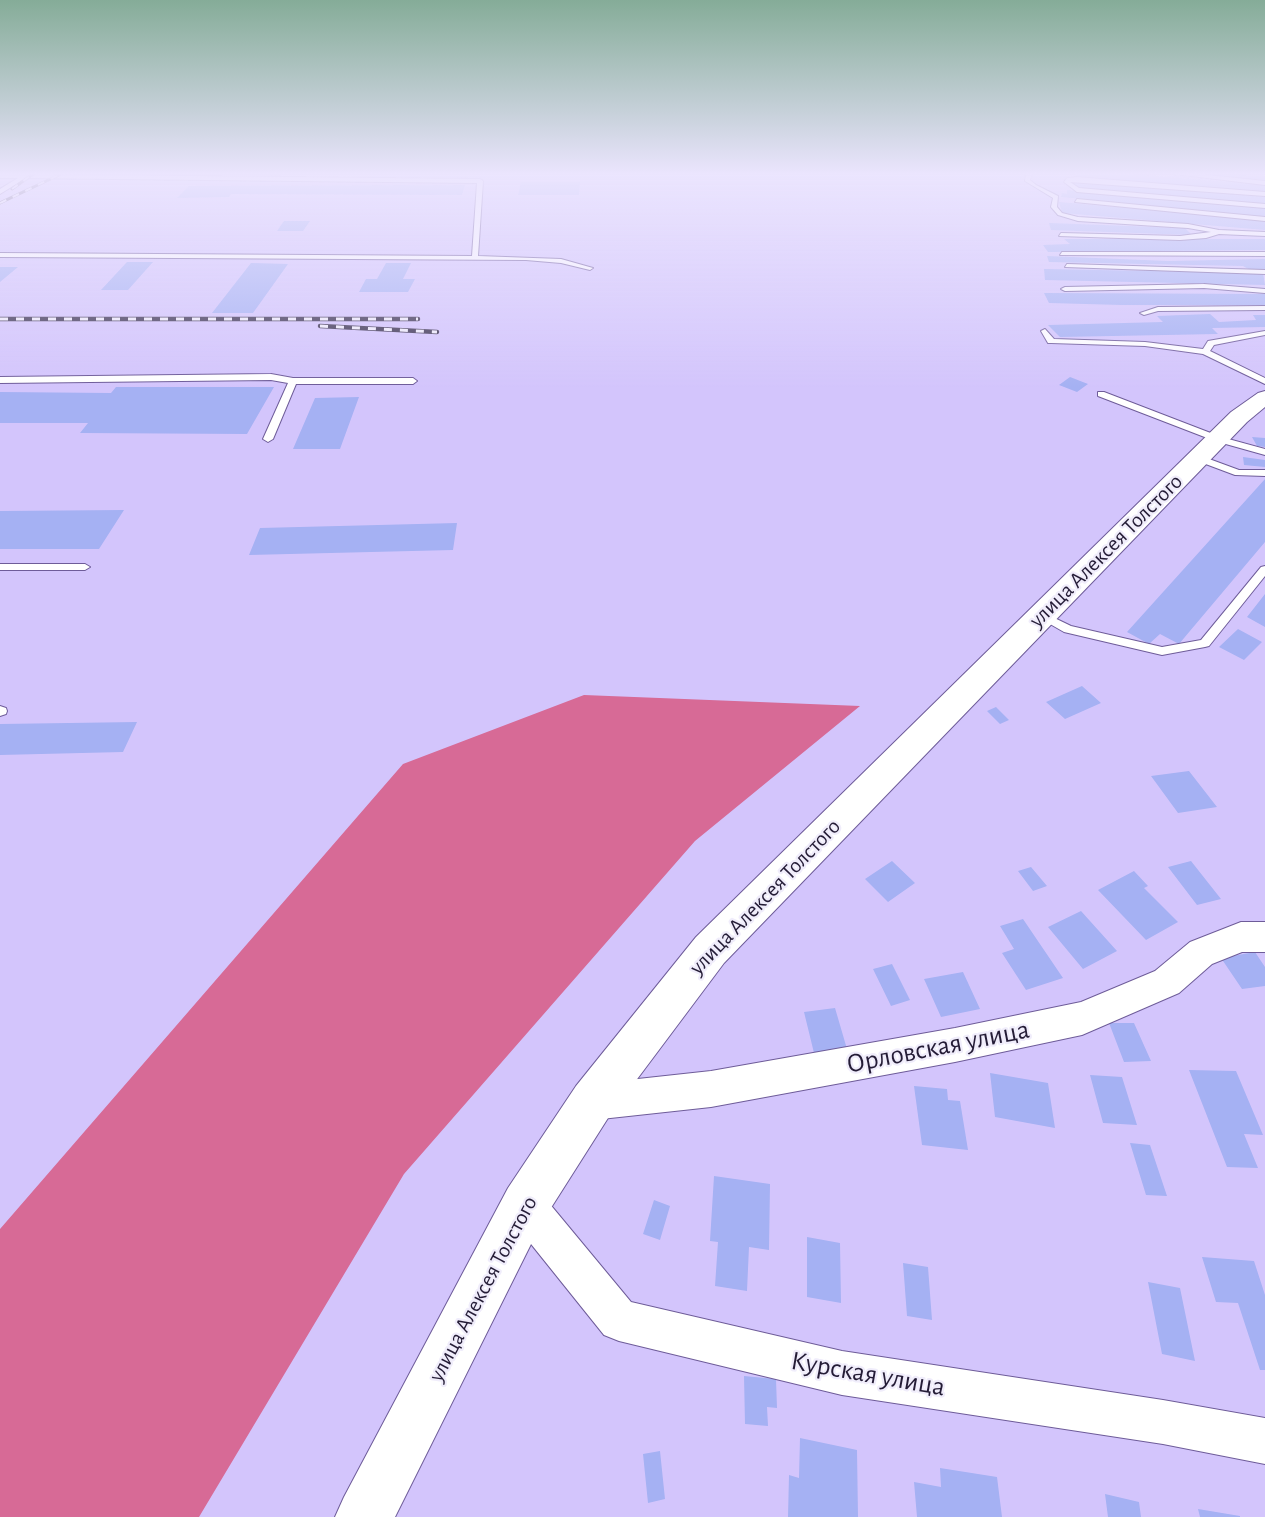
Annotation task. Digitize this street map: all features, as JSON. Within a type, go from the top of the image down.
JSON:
[{"type":"street","name":"улица Алексея Толстого","points":[[364,1517],[525,1205],[592,1102],[710,950],[1239,417],[1265,397]]},
{"type":"street","name":"Орловская улица","points":[[592,1102],[711,1089],[955,1045],[1082,1018],[1167,982],[1201,953],[1241,937],[1265,937]]},
{"type":"street","name":"Курская улица","points":[[525,1205],[619,1320],[842,1373],[1163,1422],[1265,1441]]},
{"type":"lane","points":[[475,258],[476,245]]},
{"type":"lane","points":[[1062,254],[1167,256],[1265,254]]},
{"type":"lane","points":[[0,255],[526,258],[561,261],[590,268]]},
{"type":"lane","points":[[1067,266],[1265,272]]},
{"type":"lane","points":[[1065,290],[1204,286],[1265,291]]},
{"type":"lane","points":[[1144,313],[1158,309],[1265,308]]},
{"type":"lane","points":[[1045,331],[1051,341],[1145,344],[1205,351],[1265,381]]},
{"type":"lane","points":[[1205,351],[1211,343],[1265,333]]},
{"type":"lane","points":[[0,380],[271,377],[293,381],[413,381]]},
{"type":"lane","points":[[268,439],[293,381]]},
{"type":"lane","points":[[1101,394],[1208,449],[1238,473],[1265,473]]},
{"type":"lane","points":[[1208,449],[1265,452]]},
{"type":"lane","points":[[0,567],[85,567]]},
{"type":"lane","points":[[1041,616],[1068,629],[1162,651],[1205,643],[1265,569]]},
{"type":"shaded area","points":[[584,695],[860,706],[695,841],[404,1174],[199,1517],[0,1517],[0,1229],[403,764]]},
{"type":"building","points":[[1043,245],[1265,245],[1265,250],[1048,252]]},
{"type":"building","points":[[1047,256],[1168,261],[1265,259],[1265,270],[1250,270],[1243,266],[1049,262]]},
{"type":"building","points":[[127,262],[153,262],[128,290],[101,290]]},
{"type":"building","points":[[251,263],[288,264],[253,313],[212,313]]},
{"type":"building","points":[[386,263],[411,263],[403,279],[415,279],[408,292],[359,292],[366,279],[377,279]]},
{"type":"building","points":[[0,267],[18,267],[0,282]]},
{"type":"building","points":[[1044,269],[1263,273],[1265,285],[1045,280]]},
{"type":"building","points":[[1044,293],[1265,294],[1265,305],[1049,303]]},
{"type":"building","points":[[1210,314],[1219,322],[1256,320],[1253,315],[1265,315],[1265,327],[1212,328],[1218,334],[1060,337],[1048,325],[1163,322],[1157,316]]},
{"type":"building","points":[[1070,377],[1088,384],[1077,392],[1059,385]]},
{"type":"building","points":[[116,387],[274,387],[247,434],[80,433],[88,423],[0,423],[0,392],[111,393]]},
{"type":"building","points":[[359,397],[340,449],[293,449],[315,398]]},
{"type":"building","points":[[1252,437],[1265,438],[1265,447],[1257,446]]},
{"type":"building","points":[[1243,457],[1265,460],[1265,467],[1244,465]]},
{"type":"building","points":[[1265,479],[1265,542],[1179,644],[1160,634],[1149,644],[1127,632]]},
{"type":"building","points":[[124,510],[99,549],[0,549],[0,511]]},
{"type":"building","points":[[457,523],[453,550],[249,555],[260,528]]},
{"type":"building","points":[[1265,594],[1265,627],[1247,617]]},
{"type":"building","points":[[1238,629],[1262,642],[1244,660],[1219,647]]},
{"type":"building","points":[[1082,686],[1101,703],[1065,719],[1046,702]]},
{"type":"building","points":[[996,707],[1009,720],[1000,724],[987,711]]},
{"type":"building","points":[[137,722],[123,752],[0,755],[0,724]]},
{"type":"building","points":[[1189,771],[1217,807],[1178,813],[1151,776]]},
{"type":"building","points":[[892,861],[915,883],[888,902],[865,879]]},
{"type":"building","points":[[1191,861],[1221,899],[1197,905],[1168,867]]},
{"type":"building","points":[[1031,867],[1047,886],[1033,891],[1018,871]]},
{"type":"building","points":[[1134,871],[1148,886],[1144,888],[1178,922],[1146,940],[1098,890]]},
{"type":"building","points":[[1081,911],[1117,951],[1083,969],[1048,927]]},
{"type":"building","points":[[1023,919],[1063,978],[1026,990],[1002,953],[1014,949],[1000,926]]},
{"type":"building","points":[[1255,952],[1265,967],[1265,986],[1242,989],[1221,958]]},
{"type":"building","points":[[892,964],[910,1000],[891,1006],[873,969]]},
{"type":"building","points":[[963,972],[980,1009],[941,1017],[924,979]]},
{"type":"building","points":[[835,1008],[847,1049],[814,1053],[804,1012]]},
{"type":"building","points":[[1109,1023],[1134,1023],[1151,1061],[1124,1062]]},
{"type":"building","points":[[1189,1070],[1236,1071],[1263,1135],[1244,1134],[1258,1168],[1227,1167]]},
{"type":"building","points":[[990,1073],[1048,1083],[1055,1128],[995,1117]]},
{"type":"building","points":[[1090,1075],[1122,1077],[1137,1125],[1103,1123]]},
{"type":"building","points":[[914,1086],[947,1089],[948,1100],[960,1101],[968,1150],[922,1145]]},
{"type":"building","points":[[1130,1143],[1150,1145],[1167,1196],[1146,1195]]},
{"type":"building","points":[[714,1176],[770,1184],[769,1250],[749,1247],[747,1291],[715,1286],[718,1242],[710,1241]]},
{"type":"building","points":[[654,1200],[670,1206],[660,1240],[643,1234]]},
{"type":"building","points":[[807,1237],[840,1243],[841,1303],[807,1297]]},
{"type":"building","points":[[1202,1257],[1254,1261],[1265,1295],[1265,1370],[1260,1370],[1238,1303],[1216,1302]]},
{"type":"building","points":[[903,1263],[928,1267],[932,1320],[907,1316]]},
{"type":"building","points":[[1148,1282],[1180,1288],[1195,1361],[1162,1354]]},
{"type":"building","points":[[744,1376],[776,1379],[777,1408],[767,1407],[768,1426],[745,1424]]},
{"type":"building","points":[[800,1438],[857,1450],[858,1517],[788,1517],[789,1475],[799,1478]]},
{"type":"building","points":[[660,1451],[665,1499],[648,1503],[643,1454]]},
{"type":"building","points":[[940,1468],[997,1477],[1002,1517],[917,1517],[914,1482],[941,1487]]},
{"type":"building","points":[[1105,1494],[1139,1502],[1141,1517],[1108,1517]]},
{"type":"building","points":[[1198,1509],[1240,1516],[1240,1517],[1200,1517]]},
{"type":"railway","points":[[0,319],[418,319]]},
{"type":"railway","points":[[320,326],[437,332]]}]
